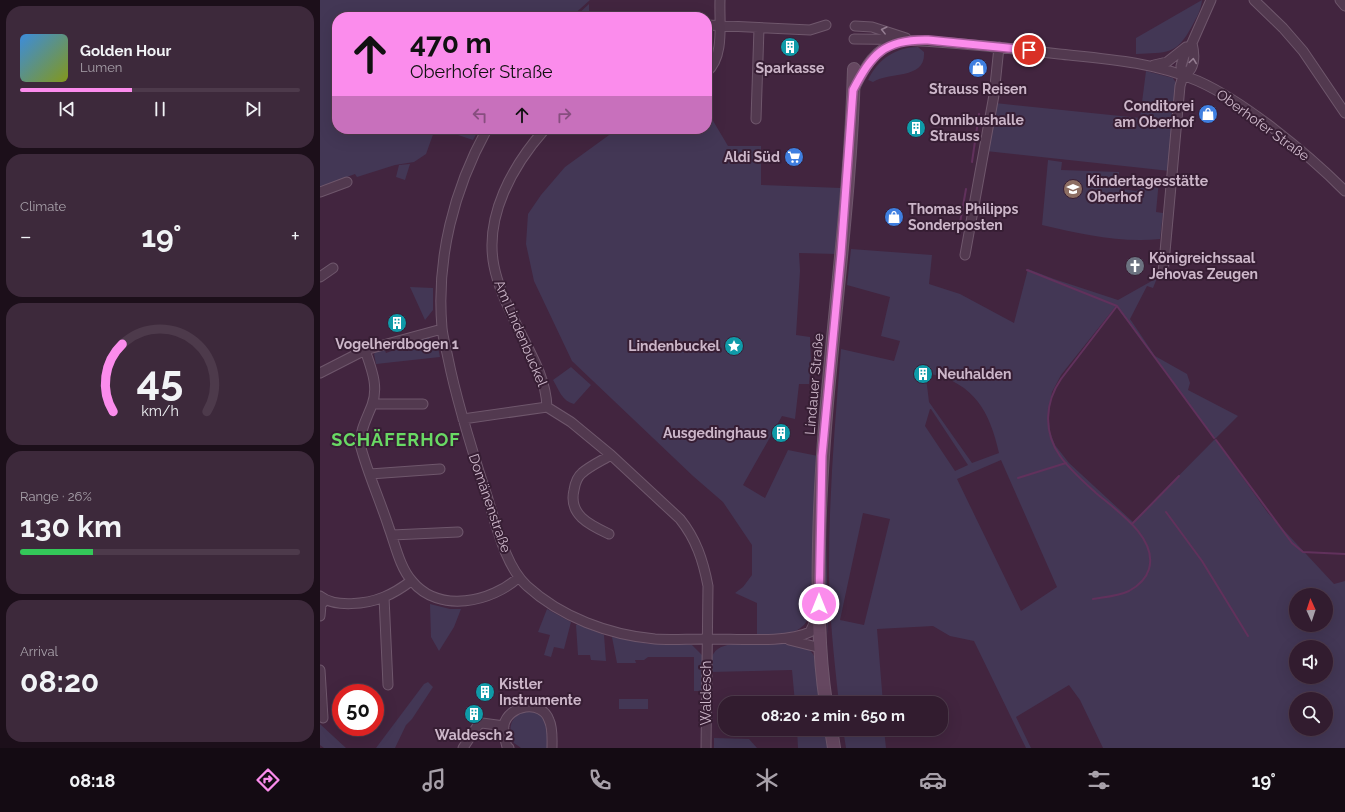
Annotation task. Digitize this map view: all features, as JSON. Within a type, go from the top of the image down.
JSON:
[{"type":"main road","name":"Lindauer Straße","points":[[825,696],[819,606],[822,456],[841,254],[854,69]]},
{"type":"main road","points":[[832,736],[834,748]]},
{"type":"street","points":[[712,66],[717,54],[720,0]]},
{"type":"street","points":[[1163,274],[1180,86],[1183,76],[1181,66],[1184,56],[1192,43],[1211,0]]},
{"type":"street","points":[[1254,0],[1283,28],[1303,51],[1345,113]]},
{"type":"street","points":[[1340,0],[1345,6]]},
{"type":"street","points":[[712,25],[810,30],[826,25]]},
{"type":"street","name":"Oberhofer Straße","points":[[855,26],[872,27],[911,40]]},
{"type":"street","points":[[756,119],[759,28]]},
{"type":"street","name":"Oberhofer Straße","points":[[854,39],[911,40],[999,47],[1152,66],[1183,76],[1213,89],[1250,112],[1297,149],[1345,191]]},
{"type":"street","name":"Oberhofer Straße","points":[[853,90],[864,70],[880,51],[891,44],[911,40]]},
{"type":"street","points":[[1152,66],[1167,62],[1192,43]]},
{"type":"street","points":[[965,255],[994,96],[999,47]]},
{"type":"street","name":"Domänenstraße","points":[[484,134],[474,153],[463,180],[447,231],[442,279],[442,329],[454,388],[500,534],[519,577],[547,601],[577,618],[609,631],[654,639],[788,639],[821,648]]},
{"type":"street","name":"Am Lindenbuckel","points":[[464,419],[547,407],[544,383],[499,284],[494,266],[492,241],[493,228],[503,194],[523,159],[541,134]]},
{"type":"street","points":[[320,192],[346,182]]},
{"type":"street","points":[[320,277],[333,268]]},
{"type":"street","points":[[320,373],[365,350],[442,329]]},
{"type":"street","points":[[365,350],[374,379],[372,404],[360,439],[362,453],[405,569],[411,581],[432,597],[442,600],[457,601],[495,592],[510,585],[519,577]]},
{"type":"street","points":[[372,404],[423,404]]},
{"type":"street","points":[[547,407],[571,422],[611,455],[680,519],[692,536],[704,564],[708,586],[706,638]]},
{"type":"street","points":[[609,534],[582,520],[575,510],[573,500],[575,484],[581,473],[611,455]]},
{"type":"street","points":[[370,474],[440,469]]},
{"type":"street","points":[[392,535],[458,532]]},
{"type":"street","points":[[320,616],[322,598],[338,603],[362,602],[384,597],[411,581]]},
{"type":"street","points":[[384,597],[388,685]]},
{"type":"street","name":"Domänenstraße","points":[[788,639],[810,632],[816,623],[819,606]]},
{"type":"street","name":"Waldesch","points":[[706,638],[706,748]]},
{"type":"street","points":[[320,670],[323,718]]},
{"type":"street","points":[[509,748],[505,740],[504,726],[507,718],[517,710],[524,707],[537,708],[549,719],[552,748]]},
{"type":"street","points":[[463,748],[478,725],[482,723],[504,726]]},
{"type":"shaded area","points":[[320,0],[590,0],[577,12],[332,12],[332,134],[433,134],[426,154],[414,162],[395,165],[357,177],[355,174],[320,187]]},
{"type":"shaded area","points":[[1202,0],[1200,10],[1192,26],[1181,43],[1175,48],[1163,52],[1136,54],[1136,38]]},
{"type":"shaded area","points":[[589,4],[589,12],[580,12]]},
{"type":"shaded area","points":[[918,47],[924,52],[923,61],[919,67],[913,71],[873,82],[868,80],[882,60],[888,56],[902,49]]},
{"type":"shaded area","points":[[1146,71],[1173,78],[1178,86],[1170,171],[986,151],[995,103],[1140,118]]},
{"type":"shaded area","points":[[712,119],[728,146],[761,146],[761,185],[841,188],[837,254],[799,253],[800,271],[796,335],[810,337],[811,362],[809,384],[799,384],[795,419],[782,416],[743,485],[765,498],[788,450],[818,456],[810,614],[806,622],[796,631],[781,634],[757,635],[757,603],[735,593],[743,587],[752,575],[752,545],[723,502],[693,476],[572,361],[534,281],[526,244],[528,214],[541,195],[565,167],[610,134],[712,134]]},
{"type":"shaded area","points":[[455,134],[476,134],[473,140]]},
{"type":"shaded area","points":[[1048,160],[1062,162],[1061,170],[1119,172],[1118,181],[1121,182],[1121,189],[1136,191],[1142,187],[1143,178],[1159,180],[1156,212],[1163,213],[1160,239],[1116,239],[1042,225]]},
{"type":"shaded area","points":[[410,164],[405,180],[396,177],[399,165]]},
{"type":"shaded area","points":[[851,249],[932,255],[929,284],[960,294],[1014,323],[1028,269],[1118,300],[1157,278],[1153,288],[1147,286],[1130,319],[1155,356],[1187,374],[1190,383],[1188,390],[1238,416],[1215,439],[1268,513],[1334,584],[1345,581],[1345,748],[1103,748],[1080,700],[1069,685],[1016,717],[1031,748],[1026,748],[974,641],[950,636],[933,626],[877,629],[882,696],[838,696],[831,618],[829,540],[831,485],[841,349],[894,361],[900,341],[881,336],[890,297],[847,285]],"holes":[[[1116,306],[1215,439],[1133,522],[1069,463],[1055,445],[1050,432],[1048,412],[1052,392],[1061,375]],[[931,374],[946,378],[969,392],[985,412],[991,425],[999,453],[972,463],[929,402],[926,377]],[[931,409],[968,465],[955,471],[925,426]],[[1001,460],[1057,587],[1021,611],[957,479]],[[863,513],[890,519],[864,625],[840,620]]]},
{"type":"shaded area","points":[[410,287],[433,288],[433,310],[425,320]]},
{"type":"shaded area","points":[[427,336],[438,347],[440,357],[376,364],[374,354],[377,350],[384,348],[386,353],[403,347],[402,341]]},
{"type":"shaded area","points":[[571,367],[591,385],[574,404],[570,403],[564,398],[553,380]]},
{"type":"shaded area","points":[[829,451],[826,523],[828,636],[824,589],[824,501]]},
{"type":"shaded area","points":[[430,604],[450,609],[461,609],[454,627],[439,651],[431,637]]},
{"type":"shaded area","points":[[547,609],[571,622],[564,649],[554,647],[551,657],[544,655],[550,635],[538,632]]},
{"type":"shaded area","points":[[578,624],[604,635],[606,661],[591,660],[590,655],[578,655],[576,625]]},
{"type":"shaded area","points":[[612,637],[650,644],[692,645],[702,655],[702,691],[694,691],[694,657],[648,657],[644,660],[635,660],[636,663],[617,663]]},
{"type":"shaded area","points":[[776,643],[799,646],[808,649],[813,654],[815,659],[820,696],[794,696],[792,670],[710,672],[711,660],[714,652],[726,645]]},
{"type":"shaded area","points":[[428,682],[433,687],[412,719],[406,725],[395,748],[376,748],[424,684]]},
{"type":"shaded area","points":[[619,699],[648,699],[648,709],[619,709]]},
{"type":"shaded area","points":[[522,712],[538,713],[546,721],[548,748],[521,748],[514,743],[510,729],[512,721]]},
{"type":"shaded area","points":[[320,724],[346,748],[324,748],[320,745]]},
{"type":"shaded area","points":[[797,736],[826,736],[829,748],[798,748]]},
{"type":"shaded area","points":[[844,736],[885,736],[886,748],[846,748]]},
{"type":"shaded area","points":[[714,738],[749,739],[757,748],[714,748]]},
{"type":"waterway","points":[[972,162],[979,114]]},
{"type":"waterway","points":[[958,234],[966,189]]},
{"type":"waterway","points":[[1027,270],[1117,306],[1214,438]]},
{"type":"waterway","points":[[1093,599],[1120,594],[1136,587],[1148,573],[1150,558],[1147,546],[1133,526],[1124,516],[1082,480],[1060,456],[1051,437],[1048,417],[1052,397],[1061,379],[1117,306]]},
{"type":"waterway","points":[[1216,440],[1292,543],[1303,552],[1345,554]]},
{"type":"waterway","points":[[1018,478],[1066,463]]},
{"type":"waterway","points":[[1132,524],[1179,476]]},
{"type":"waterway","points":[[1166,512],[1202,561],[1248,636]]},
{"type":"place","name":"Sparkasse","points":[[790,47]]},
{"type":"place","name":"Strauss Reisen","points":[[978,68]]},
{"type":"place","name":"Conditorei am Oberhof","points":[[1208,114]]},
{"type":"place","name":"Omnibushalle Strauss","points":[[916,128]]},
{"type":"place","name":"Aldi Süd","points":[[794,157]]},
{"type":"place","name":"Kindertagesstätte Oberhof","points":[[1073,189]]},
{"type":"place","name":"Thomas Philipps Sonderposten","points":[[894,217]]},
{"type":"place","name":"Königreichssaal Jehovas Zeugen","points":[[1135,266]]},
{"type":"place","name":"Vogelherdbogen 1","points":[[397,323]]},
{"type":"place","name":"Lindenbuckel","points":[[734,346]]},
{"type":"place","name":"Neuhalden","points":[[923,374]]},
{"type":"place","name":"Ausgedinghaus","points":[[781,433]]},
{"type":"place","name":"Kistler Instrumente","points":[[485,692]]},
{"type":"place","name":"Waldesch 2","points":[[474,714]]},
{"type":"district","name":"SCHÄFERHOF","points":[[396,439]]},
{"type":"route","points":[[819,604],[819,529],[822,456],[841,254],[853,90],[873,57],[891,44],[911,40],[928,40],[1029,50]]}]
